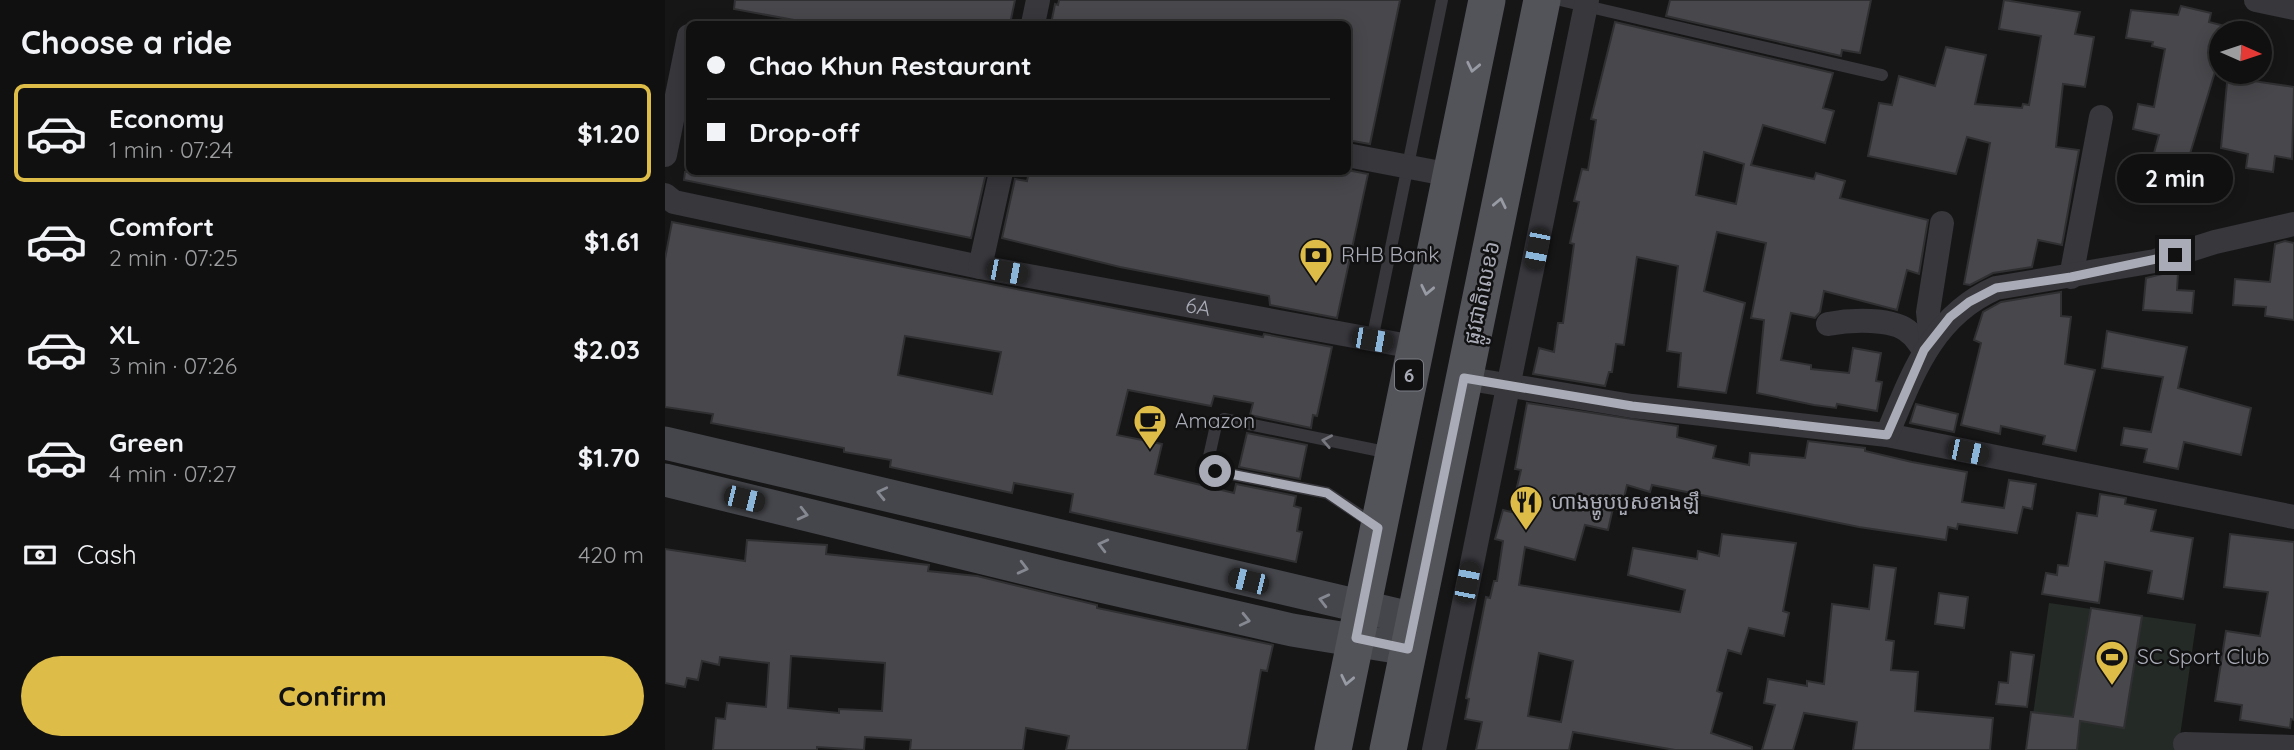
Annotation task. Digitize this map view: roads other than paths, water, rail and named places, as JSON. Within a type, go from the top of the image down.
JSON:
[{"type":"main road","name":"6","points":[[1333,750],[1487,0]]},
{"type":"main road","name":"ផ្លូវជាតិលេខ៦","points":[[1388,750],[1542,0]]},
{"type":"main road","points":[[665,443],[1359,624],[1411,634]]},
{"type":"main road","points":[[665,480],[1292,631],[1359,624]]},
{"type":"street","points":[[1034,21],[1038,0]]},
{"type":"street","points":[[2256,0],[2294,8]]},
{"type":"street","points":[[1434,750],[1586,3]]},
{"type":"street","points":[[665,155],[686,51]]},
{"type":"street","points":[[2071,277],[2101,117]]},
{"type":"street","points":[[1351,156],[1451,175]]},
{"type":"street","points":[[980,267],[1001,175]]},
{"type":"street","name":"6A","points":[[665,195],[674,202],[980,267],[1414,347]]},
{"type":"street","points":[[1928,345],[1928,312],[1942,223]]},
{"type":"street","points":[[1887,435],[1928,345],[1950,317],[1980,295],[1996,288],[2155,261],[2215,242],[2294,223]]},
{"type":"street","points":[[1828,324],[1855,319],[1898,327],[1909,331],[1928,345]]},
{"type":"street","points":[[1464,378],[1632,406],[1887,435],[2294,517]]},
{"type":"street","points":[[2185,744],[2294,747]]},
{"type":"lane","points":[[1372,340],[1442,0]]},
{"type":"lane","points":[[1560,0],[1586,3],[1882,75]]},
{"type":"lane","points":[[1378,528],[1327,493],[1215,471],[1210,469],[1208,461],[1216,425],[1224,419],[1394,454]]},
{"type":"place","name":"RHB Bank","points":[[1316,285]]},
{"type":"place","name":"Amazon","points":[[1150,451]]},
{"type":"place","name":"ហាងម្ហូបបួសខាងឡឹ","points":[[1526,532]]},
{"type":"place","name":"SC Sport Club","points":[[2112,687]]}]
